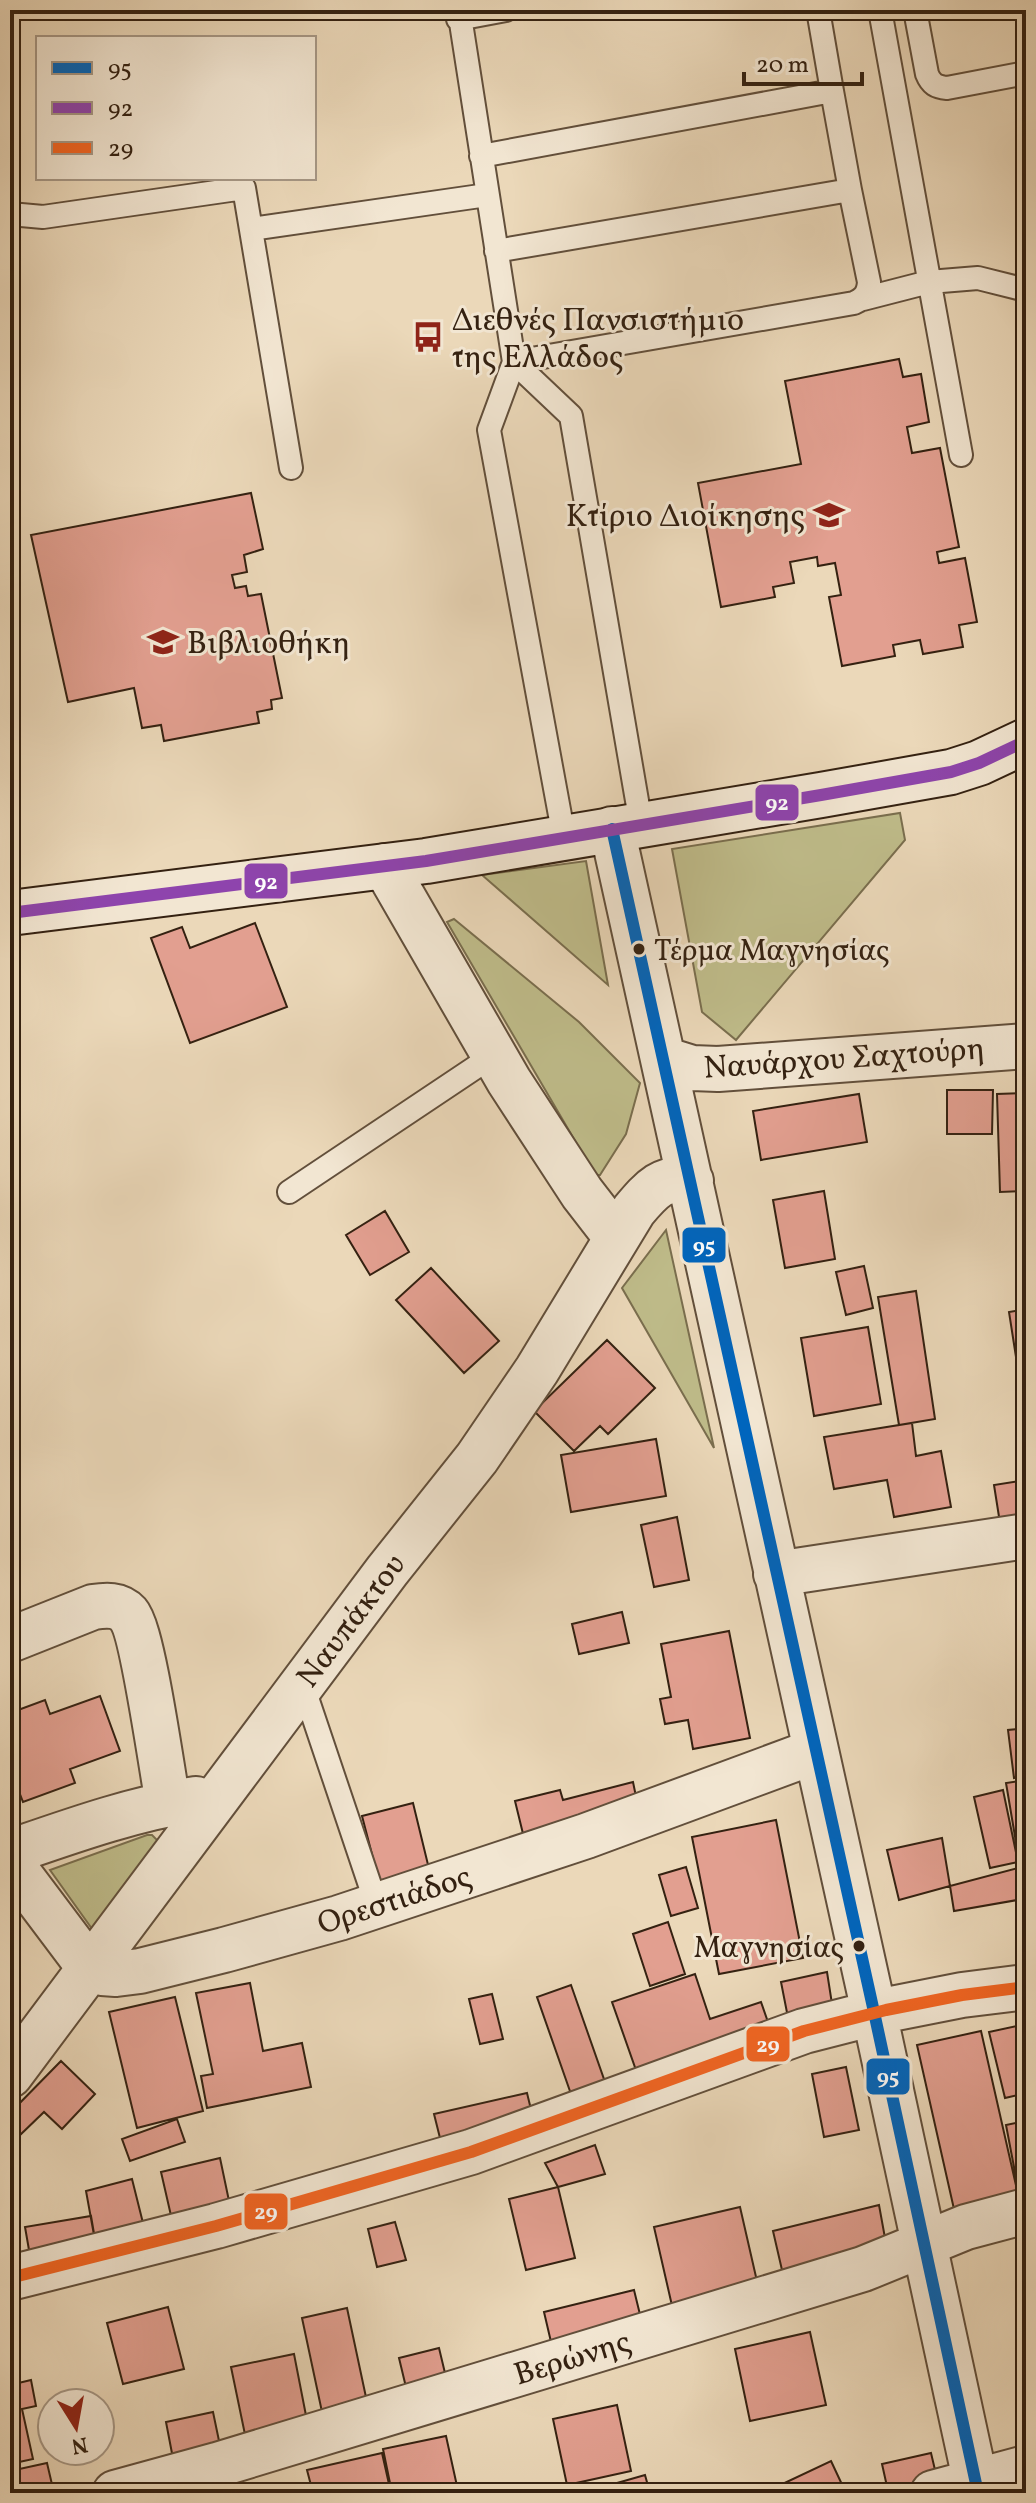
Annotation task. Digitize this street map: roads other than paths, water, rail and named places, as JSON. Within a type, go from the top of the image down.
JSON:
[{"type":"street","points":[[10,913],[385,866],[951,772],[1026,741]]},
{"type":"street","points":[[627,826],[663,1059],[976,2487]]},
{"type":"street","points":[[385,866],[494,1055],[582,1193],[616,1237]]},
{"type":"street","name":"Ναυάρχου Σαχτούρη","points":[[663,1059],[692,1068],[718,1069],[1026,1046]]},
{"type":"street","name":"Ναυπάκτου","points":[[10,2075],[302,1683],[477,1458],[537,1370],[634,1210],[655,1186],[672,1178],[691,1181]]},
{"type":"street","points":[[776,1574],[1026,1536]]},
{"type":"street","points":[[10,1640],[93,1607],[120,1607],[130,1616],[142,1660],[168,1803]]},
{"type":"street","name":"Ορεστιάδος","points":[[89,1967],[102,1973],[140,1971],[377,1906],[586,1836],[816,1751]]},
{"type":"street","points":[[10,1852],[95,1823],[168,1803],[218,1796]]},
{"type":"street","points":[[10,1862],[89,1967]]},
{"type":"street","points":[[10,2278],[216,2226],[471,2152],[804,2031],[874,2012],[962,1995],[1026,1987]]},
{"type":"street","name":"Βερώνης","points":[[115,2493],[231,2461],[863,2269],[966,2227],[1026,2211]]},
{"type":"street","points":[[933,2493],[976,2487],[1026,2468]]},
{"type":"lane","points":[[506,10],[459,14],[514,362],[489,430],[564,837]]},
{"type":"lane","points":[[818,10],[869,282],[863,299]]},
{"type":"lane","points":[[880,10],[961,455]]},
{"type":"lane","points":[[915,10],[927,74],[930,82],[938,88],[1026,73]]},
{"type":"lane","points":[[481,156],[832,91]]},
{"type":"lane","points":[[10,214],[43,217],[244,188],[291,468]]},
{"type":"lane","points":[[496,251],[850,190]]},
{"type":"lane","points":[[251,229],[487,195]]},
{"type":"lane","points":[[514,362],[839,306],[929,282],[978,278],[1026,290]]},
{"type":"lane","points":[[514,362],[571,416],[627,826]]},
{"type":"lane","points":[[289,1192],[494,1055]]},
{"type":"lane","points":[[302,1683],[377,1906]]},
{"type":"place","name":"Διεθνές Πανσιστήμιο της Ελλάδος","points":[[428,337]]},
{"type":"place","name":"Κτίριο Διοίκησης","points":[[829,515]]},
{"type":"place","name":"Βιβλιοθήκη","points":[[163,642]]},
{"type":"place","name":"Τέρμα Μαγνησίας","points":[[639,949]]},
{"type":"place","name":"Μαγνησίας","points":[[859,1946]]}]
